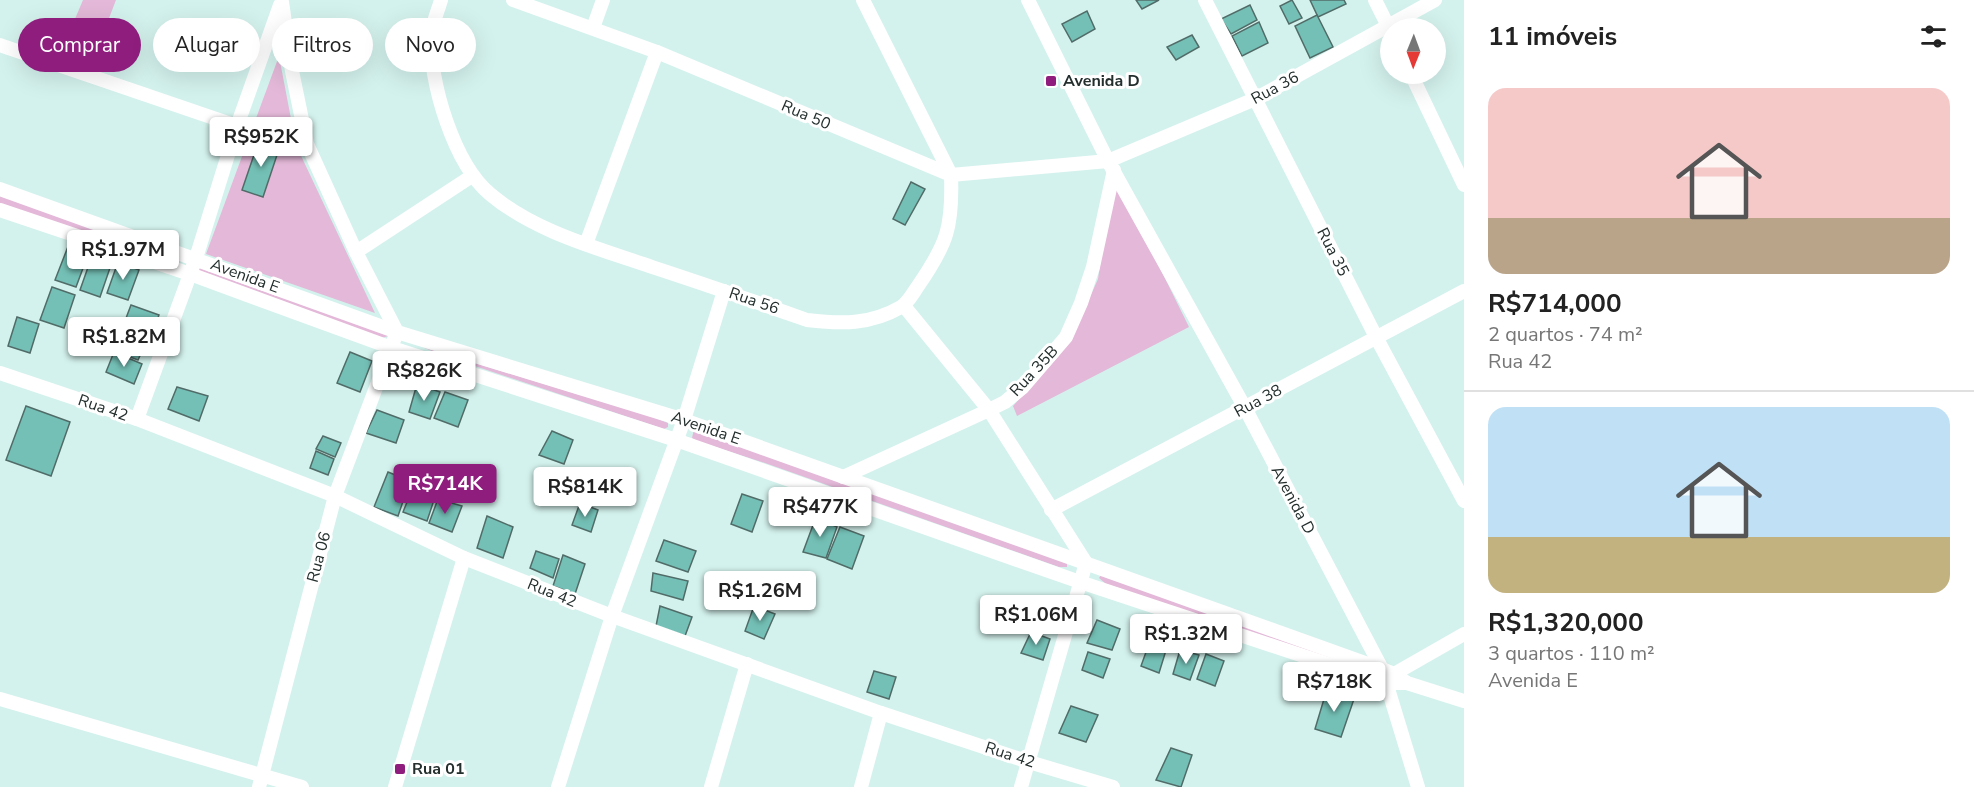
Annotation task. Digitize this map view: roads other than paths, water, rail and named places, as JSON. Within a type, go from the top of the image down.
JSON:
[{"type":"street","name":"Rua 56","points":[[441,0],[431,34],[434,77],[445,119],[472,176],[490,194],[526,219],[586,244],[807,320],[842,324],[875,319],[904,306]]},
{"type":"street","name":"Rua 50","points":[[513,0],[657,52],[951,175],[1111,165]]},
{"type":"street","points":[[593,28],[603,0]]},
{"type":"street","points":[[863,0],[951,175],[952,200],[949,230],[937,258],[904,306],[989,410],[1086,563],[1021,787]]},
{"type":"street","name":"Avenida D","points":[[1028,0],[1111,165],[1245,408],[1387,676],[1418,787]]},
{"type":"street","name":"Rua 35","points":[[1205,0],[1376,337],[1464,501]]},
{"type":"street","points":[[1375,0],[1384,18]]},
{"type":"street","name":"Rua 36","points":[[1404,18],[1435,0]]},
{"type":"street","points":[[137,419],[196,258],[237,126],[282,1]]},
{"type":"street","points":[[282,1],[292,71],[308,144],[356,252],[397,332]]},
{"type":"street","name":"Rua 36","points":[[1111,165],[1255,99],[1380,32]]},
{"type":"street","points":[[0,45],[237,126]]},
{"type":"street","points":[[586,244],[657,52]]},
{"type":"street","points":[[1416,84],[1464,185]]},
{"type":"street","name":"Rua 35B","points":[[843,477],[1005,402],[1023,387],[1066,337],[1093,267],[1111,165]]},
{"type":"street","points":[[356,252],[472,176]]},
{"type":"street","name":"Avenida E","points":[[0,189],[397,332],[684,420],[1284,634],[1387,676],[1464,701]]},
{"type":"street","name":"Avenida E","points":[[0,210],[190,274],[392,348],[676,440],[1080,582],[1280,649],[1387,676]]},
{"type":"street","points":[[558,787],[612,616],[684,420],[724,291]]},
{"type":"street","name":"Rua 38","points":[[1051,510],[1464,291]]},
{"type":"street","name":"Rua 06","points":[[261,781],[335,496],[397,332]]},
{"type":"street","name":"Rua 42","points":[[0,374],[137,419],[335,496],[464,558],[612,616],[881,713],[1113,787]]},
{"type":"street","points":[[395,787],[464,558]]},
{"type":"street","points":[[1280,649],[1284,634]]},
{"type":"street","points":[[1387,676],[1464,634]]},
{"type":"street","points":[[711,787],[747,664]]},
{"type":"street","points":[[0,699],[261,781],[302,787]]},
{"type":"street","points":[[861,787],[881,713]]},
{"type":"place","name":"Avenida D","points":[[1051,81]]},
{"type":"place","name":"Rua 01","points":[[400,769]]}]
